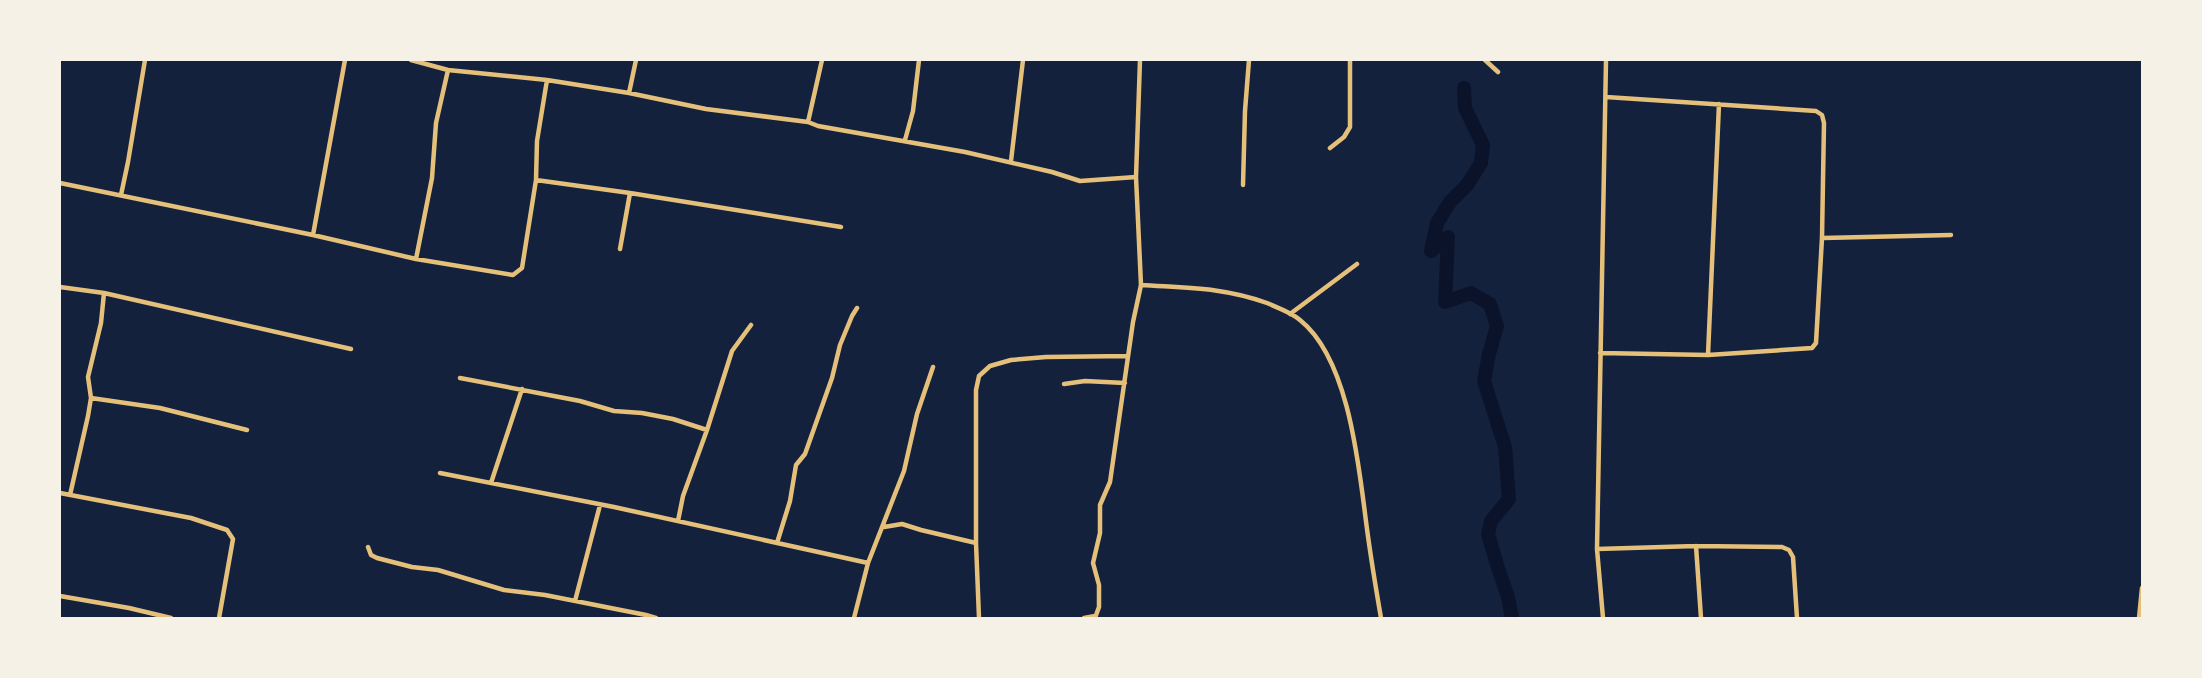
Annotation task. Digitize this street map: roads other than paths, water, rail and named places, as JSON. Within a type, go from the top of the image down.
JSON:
[{"type":"street","points":[[121,195],[145,60]]},
{"type":"street","points":[[313,235],[345,60]]},
{"type":"street","points":[[411,60],[449,70],[547,79],[706,109],[808,122],[1011,161],[1080,181],[1136,177]]},
{"type":"street","points":[[629,93],[636,60]]},
{"type":"street","points":[[808,122],[822,60]]},
{"type":"street","points":[[905,140],[913,111],[919,60]]},
{"type":"street","points":[[1011,161],[1023,60]]},
{"type":"street","points":[[1084,618],[1095,617],[1098,607],[1098,585],[1093,563],[1100,533],[1100,505],[1110,482],[1141,285],[1136,177],[1140,60]]},
{"type":"street","points":[[1243,185],[1245,111],[1250,60]]},
{"type":"street","points":[[1330,148],[1344,137],[1350,127],[1350,60]]},
{"type":"street","points":[[1485,60],[1497,72]]},
{"type":"street","points":[[1603,618],[1597,549],[1606,60]]},
{"type":"street","points":[[416,259],[432,178],[436,123],[449,70]]},
{"type":"street","points":[[60,183],[416,259],[513,275],[522,268],[536,180],[537,141],[547,79]]},
{"type":"street","points":[[1600,353],[1708,355],[1812,348],[1816,343],[1825,123],[1822,115],[1810,110],[1606,97]]},
{"type":"street","points":[[1708,355],[1719,104]]},
{"type":"street","points":[[536,180],[841,228]]},
{"type":"street","points":[[620,248],[630,193]]},
{"type":"street","points":[[1822,238],[1951,235]]},
{"type":"street","points":[[1290,314],[1357,264]]},
{"type":"street","points":[[1141,285],[1220,290],[1246,296],[1290,314],[1315,335],[1326,352],[1344,399],[1359,468],[1381,618]]},
{"type":"street","points":[[60,286],[104,293],[351,349]]},
{"type":"street","points":[[70,495],[91,398],[88,377],[101,323],[104,293]]},
{"type":"street","points":[[777,543],[790,501],[796,465],[805,454],[832,378],[840,345],[857,308]]},
{"type":"street","points":[[678,521],[683,495],[732,351],[751,325]]},
{"type":"street","points":[[979,618],[976,390],[979,376],[990,366],[1011,360],[1128,356]]},
{"type":"street","points":[[854,618],[868,563],[904,471],[933,367]]},
{"type":"street","points":[[460,378],[580,401],[614,411],[673,419],[706,430]]},
{"type":"street","points":[[1064,384],[1085,381],[1125,383]]},
{"type":"street","points":[[491,483],[522,389]]},
{"type":"street","points":[[91,398],[160,408],[247,430]]},
{"type":"street","points":[[440,473],[868,563]]},
{"type":"street","points":[[60,493],[191,518],[227,530],[233,539],[219,618]]},
{"type":"street","points":[[575,601],[600,505]]},
{"type":"street","points":[[884,527],[902,524],[976,543]]},
{"type":"street","points":[[1696,546],[1701,618]]},
{"type":"street","points":[[368,547],[377,558],[438,570],[504,590],[656,618]]},
{"type":"street","points":[[1597,549],[1783,547],[1790,550],[1793,557],[1797,618]]},
{"type":"street","points":[[2139,618],[2143,588]]},
{"type":"street","points":[[60,596],[171,618]]},
{"type":"waterway","points":[[1464,88],[1465,108],[1483,145],[1481,163],[1437,223],[1431,251],[1448,237],[1445,302],[1471,293],[1490,304],[1497,326],[1484,381],[1505,447],[1509,499],[1491,521],[1488,534],[1512,618]]}]
